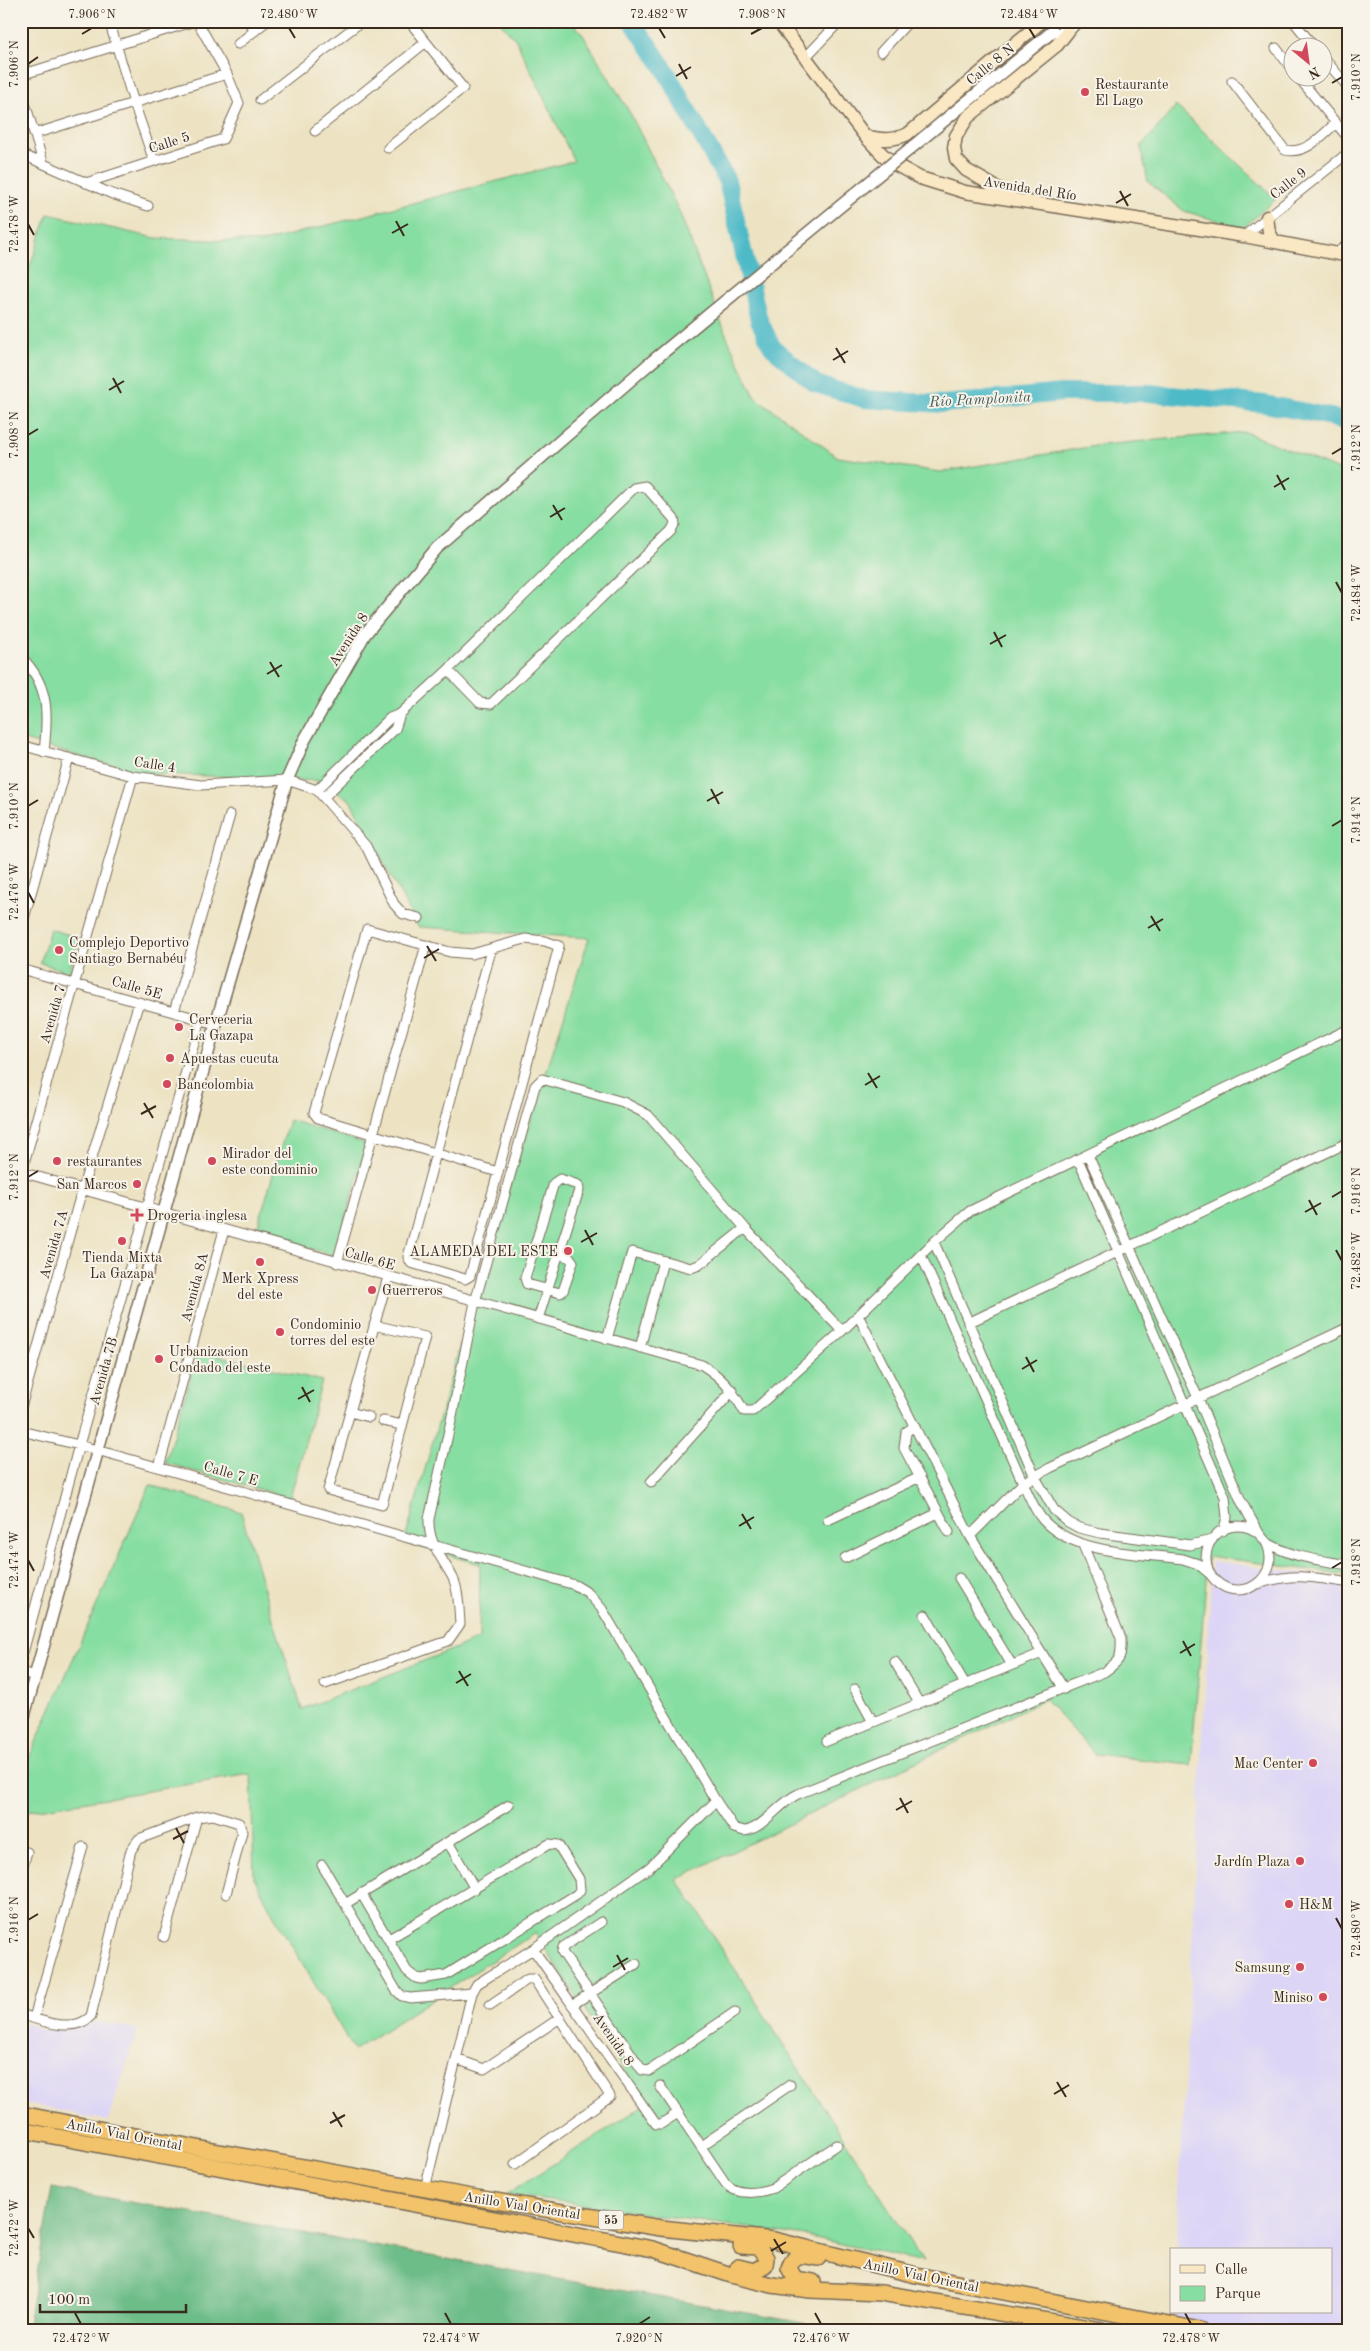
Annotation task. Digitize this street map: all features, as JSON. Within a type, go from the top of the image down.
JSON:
[{"type":"highway","name":"Anillo Vial Oriental","points":[[21,2114],[425,2189],[661,2228],[780,2241],[916,2275],[1200,2330]]},
{"type":"highway","name":"Anillo Vial Oriental","points":[[21,2130],[653,2249],[766,2284],[819,2291],[880,2293],[1101,2330]]},
{"type":"highway","points":[[718,2270],[730,2265],[754,2271],[765,2265],[766,2258],[764,2252],[758,2247],[741,2246],[736,2236]]},
{"type":"highway","points":[[819,2291],[814,2282],[798,2280],[790,2274],[791,2261],[796,2256],[803,2255],[826,2260],[835,2254]]},
{"type":"main road","name":"Avenida del Río","points":[[778,21],[865,136],[883,155],[900,168],[920,178],[965,192],[1244,236],[1349,256]]},
{"type":"main road","points":[[865,136],[895,140],[908,134],[1042,21]]},
{"type":"main road","points":[[1022,202],[966,170],[956,159],[954,148],[956,136],[968,117],[1057,45],[1068,31]]},
{"type":"main road","points":[[1267,217],[1269,232],[1274,241]]},
{"type":"street","points":[[109,21],[154,161]]},
{"type":"street","points":[[21,56],[24,75],[196,21],[227,74],[34,134]]},
{"type":"street","points":[[248,21],[255,31]]},
{"type":"street","points":[[238,44],[267,21]]},
{"type":"street","points":[[260,100],[362,21]]},
{"type":"street","points":[[388,148],[463,88],[409,21]]},
{"type":"street","points":[[805,58],[840,21]]},
{"type":"street","points":[[881,52],[909,21]]},
{"type":"street","points":[[1068,31],[1077,21]]},
{"type":"street","points":[[1295,24],[1307,38]]},
{"type":"street","name":"Calle 8 N","points":[[649,364],[923,138],[1050,26],[1061,33],[1068,31]]},
{"type":"street","points":[[315,131],[426,42]]},
{"type":"street","points":[[1276,48],[1282,56]]},
{"type":"street","points":[[1332,68],[1349,88]]},
{"type":"street","name":"Calle 5","points":[[86,182],[223,139],[238,103],[227,74]]},
{"type":"street","points":[[1232,81],[1285,150],[1295,153],[1306,148],[1336,123]]},
{"type":"street","points":[[1307,88],[1349,139]]},
{"type":"street","points":[[21,90],[43,162]]},
{"type":"street","name":"Calle 9","points":[[1244,236],[1349,152]]},
{"type":"street","points":[[21,154],[43,162],[112,194],[148,206]]},
{"type":"street","points":[[1336,254],[1349,243]]},
{"type":"street","name":"Avenida 8","points":[[216,1024],[287,780],[304,741],[365,634],[432,554],[480,509],[649,364]]},
{"type":"street","points":[[317,790],[390,718],[400,714],[448,670],[634,488],[646,486],[674,519],[675,524],[671,531],[491,704],[480,703],[448,670]]},
{"type":"street","points":[[21,657],[29,665],[46,698],[48,723],[44,752]]},
{"type":"street","points":[[325,796],[395,730],[400,714]]},
{"type":"street","name":"Calle 4","points":[[21,745],[133,776],[201,785],[287,780]]},
{"type":"street","points":[[21,929],[69,758]]},
{"type":"street","name":"Avenida 7","points":[[21,1173],[133,776]]},
{"type":"street","points":[[287,780],[317,790],[325,796],[366,846],[394,904],[403,914],[419,918]]},
{"type":"street","points":[[174,1012],[230,815]]},
{"type":"street","points":[[492,950],[435,1152],[408,1257],[411,1264],[465,1279],[468,1278],[498,1172],[559,946],[525,939],[492,950],[472,954],[450,952],[367,929],[314,1113],[318,1118],[435,1152],[498,1172]]},
{"type":"street","points":[[337,1263],[426,946]]},
{"type":"street","name":"Calle 5E","points":[[21,969],[216,1024]]},
{"type":"street","name":"Avenida 7A","points":[[21,1407],[82,1190],[139,1002]]},
{"type":"street","name":"Avenida 7B","points":[[21,1660],[79,1445],[201,1019]]},
{"type":"street","name":"Avenida 7B","points":[[22,1724],[216,1024]]},
{"type":"street","points":[[325,1684],[448,1641],[460,1624],[454,1579],[432,1544],[429,1518],[475,1302],[535,1086],[542,1079],[623,1102],[648,1115],[745,1228],[842,1331],[934,1242],[970,1211],[1349,1029]]},
{"type":"street","points":[[178,1099],[194,1103]]},
{"type":"street","points":[[968,1323],[1349,1142]]},
{"type":"street","points":[[1088,1155],[1198,1398],[1241,1501],[1263,1539],[1270,1560],[1269,1569],[1258,1584]]},
{"type":"street","points":[[1078,1159],[1225,1497],[1227,1518],[1222,1530],[1212,1540],[1206,1557],[1210,1574]]},
{"type":"street","name":"Calle 6E","points":[[21,1173],[702,1365],[733,1390],[744,1411],[754,1411],[842,1331]]},
{"type":"street","points":[[538,1320],[549,1290],[580,1187],[560,1179],[554,1183],[525,1278],[527,1284],[549,1290],[560,1293],[563,1291],[573,1262],[570,1258],[560,1254]]},
{"type":"street","points":[[606,1339],[632,1252],[691,1268],[699,1265],[745,1228]]},
{"type":"street","name":"Avenida 8A","points":[[159,1467],[224,1230]]},
{"type":"street","points":[[934,1242],[1035,1477],[1054,1510],[1068,1522],[1079,1528],[1100,1533],[1190,1545],[1212,1540]]},
{"type":"street","points":[[921,1255],[1023,1483],[1041,1519],[1055,1532],[1083,1545],[1183,1559],[1198,1564],[1221,1586],[1235,1590],[1250,1588],[1277,1577],[1295,1576],[1349,1583]]},
{"type":"street","points":[[640,1348],[663,1261]]},
{"type":"street","points":[[374,1325],[425,1337],[382,1505],[328,1490],[374,1325],[388,1277]]},
{"type":"street","points":[[858,1315],[970,1536],[1064,1688]]},
{"type":"street","points":[[970,1536],[1023,1483],[1349,1327]]},
{"type":"street","points":[[651,1482],[733,1390]]},
{"type":"street","points":[[350,1412],[368,1417]]},
{"type":"street","points":[[383,1421],[402,1425]]},
{"type":"street","points":[[915,1426],[906,1432],[904,1448],[949,1532]]},
{"type":"street","name":"Calle 7 E","points":[[21,1431],[159,1467],[559,1580],[588,1593],[602,1609],[716,1801],[734,1828],[744,1832],[751,1830],[784,1801],[798,1794],[1104,1672],[1116,1664],[1122,1655],[1121,1638],[1094,1572]]},
{"type":"street","points":[[828,1520],[920,1477]]},
{"type":"street","points":[[845,1558],[938,1513]]},
{"type":"street","points":[[1222,1530],[1242,1527],[1282,1552],[1349,1565]]},
{"type":"street","points":[[54,1540],[71,1544]]},
{"type":"street","points":[[1083,1545],[1094,1572]]},
{"type":"street","points":[[1094,1572],[1097,1559],[1106,1549]]},
{"type":"street","points":[[959,1578],[1012,1665]]},
{"type":"street","points":[[925,1615],[966,1684]]},
{"type":"street","points":[[827,1740],[1042,1653]]},
{"type":"street","points":[[895,1662],[919,1703]]},
{"type":"street","points":[[21,1672],[36,1676]]},
{"type":"street","points":[[855,1689],[873,1722]]},
{"type":"street","points":[[425,2189],[472,1993],[477,1984],[533,1949],[650,1867],[716,1801]]},
{"type":"street","points":[[345,1904],[509,1805]]},
{"type":"street","points":[[21,2014],[60,2025],[82,2023],[91,2016],[134,1844],[138,1839],[197,1817],[213,1815],[239,1823],[242,1832],[226,1894]]},
{"type":"street","points":[[164,1937],[197,1817]]},
{"type":"street","points":[[448,1842],[475,1889]]},
{"type":"street","points":[[361,1893],[389,1940],[407,1970],[416,1978],[422,1979],[446,1976],[577,1894],[580,1886],[575,1872],[558,1845],[554,1843],[549,1844],[389,1940]]},
{"type":"street","points":[[34,2018],[83,1847]]},
{"type":"street","points":[[21,1872],[27,1852]]},
{"type":"street","points":[[322,1865],[396,1990],[402,1996],[410,1998],[472,1993]]},
{"type":"street","points":[[601,1922],[563,1947],[562,1950],[642,2070],[646,2072],[735,2012]]},
{"type":"street","name":"Avenida 8","points":[[533,1949],[656,2124],[661,2124],[678,2113]]},
{"type":"street","points":[[572,2005],[636,1964]]},
{"type":"street","points":[[490,2005],[530,1978],[534,1979],[610,2096],[515,2164]]},
{"type":"street","points":[[456,2059],[484,2069],[560,2018]]},
{"type":"street","points":[[701,2146],[790,2085]]},
{"type":"street","points":[[660,2086],[731,2189],[737,2192],[762,2192],[773,2188],[838,2145]]},
{"type":"shaded area","name":"Jardín Plaza","points":[[1212,1561],[1349,1580],[1349,2330],[1240,2330],[1172,2317],[1173,2314],[1332,2314],[1332,2248],[1176,2248]]},
{"type":"shaded area","points":[[21,2021],[43,2030],[96,2022],[138,2029],[108,2121],[21,2102]]},
{"type":"green space","points":[[499,21],[572,21],[583,35],[630,113],[679,211],[727,337],[755,397],[838,457],[940,472],[1101,445],[1245,432],[1349,474],[1349,1575],[1208,1556],[1191,1765],[1095,1754],[1045,1699],[677,1879],[923,2262],[806,2236],[507,2194],[646,2104],[535,1933],[354,2050],[273,1914],[254,1877],[251,1774],[21,1812],[21,1776],[150,1485],[241,1512],[302,1709],[479,1639],[480,1564],[404,1543],[469,1314],[589,938],[418,927],[350,800],[320,781],[136,773],[21,739],[21,292],[48,214],[155,238],[263,242],[574,161],[516,40]]},
{"type":"green space","points":[[1176,106],[1276,199],[1243,228],[1184,211],[1148,182],[1141,147]]},
{"type":"green space","name":"Complejo Deportivo Santiago Bernabéu","points":[[50,929],[80,938],[69,972],[40,963]]},
{"type":"green space","points":[[289,1120],[367,1144],[335,1256],[256,1232]]},
{"type":"green space","points":[[198,1352],[322,1381],[290,1498],[165,1463]]},
{"type":"green space","points":[[52,2188],[842,2330],[27,2330]]},
{"type":"waterway","name":"Río Pamplonita","points":[[632,21],[664,68],[727,181],[759,320],[772,347],[816,384],[864,399],[943,404],[1063,393],[1149,393],[1265,404],[1331,417],[1349,424]]},
{"type":"place","name":"Restaurante El Lago","points":[[1085,92]]},
{"type":"place","name":"Complejo Deportivo Santiago Bernabéu","points":[[59,950]]},
{"type":"place","name":"Cerveceria La Gazapa","points":[[179,1027]]},
{"type":"place","name":"Apuestas cucuta","points":[[170,1058]]},
{"type":"place","name":"Bancolombia","points":[[167,1084]]},
{"type":"place","name":"restaurantes","points":[[57,1161]]},
{"type":"place","name":"Mirador del este condominio","points":[[212,1161]]},
{"type":"place","name":"San Marcos","points":[[137,1184]]},
{"type":"place","name":"Drogeria inglesa","points":[[137,1215]]},
{"type":"place","name":"Tienda Mixta La Gazapa","points":[[122,1241]]},
{"type":"place","name":"ALAMEDA DEL ESTE","points":[[568,1251]]},
{"type":"place","name":"Merk Xpress del este","points":[[260,1262]]},
{"type":"place","name":"Guerreros","points":[[372,1290]]},
{"type":"place","name":"Condominio torres del este","points":[[280,1332]]},
{"type":"place","name":"Urbanizacion Condado del este","points":[[159,1359]]},
{"type":"place","name":"Mac Center","points":[[1313,1763]]},
{"type":"place","name":"Jardín Plaza","points":[[1300,1861]]},
{"type":"place","name":"H&M","points":[[1289,1904]]},
{"type":"place","name":"Samsung","points":[[1300,1967]]},
{"type":"place","name":"Miniso","points":[[1323,1997]]}]
